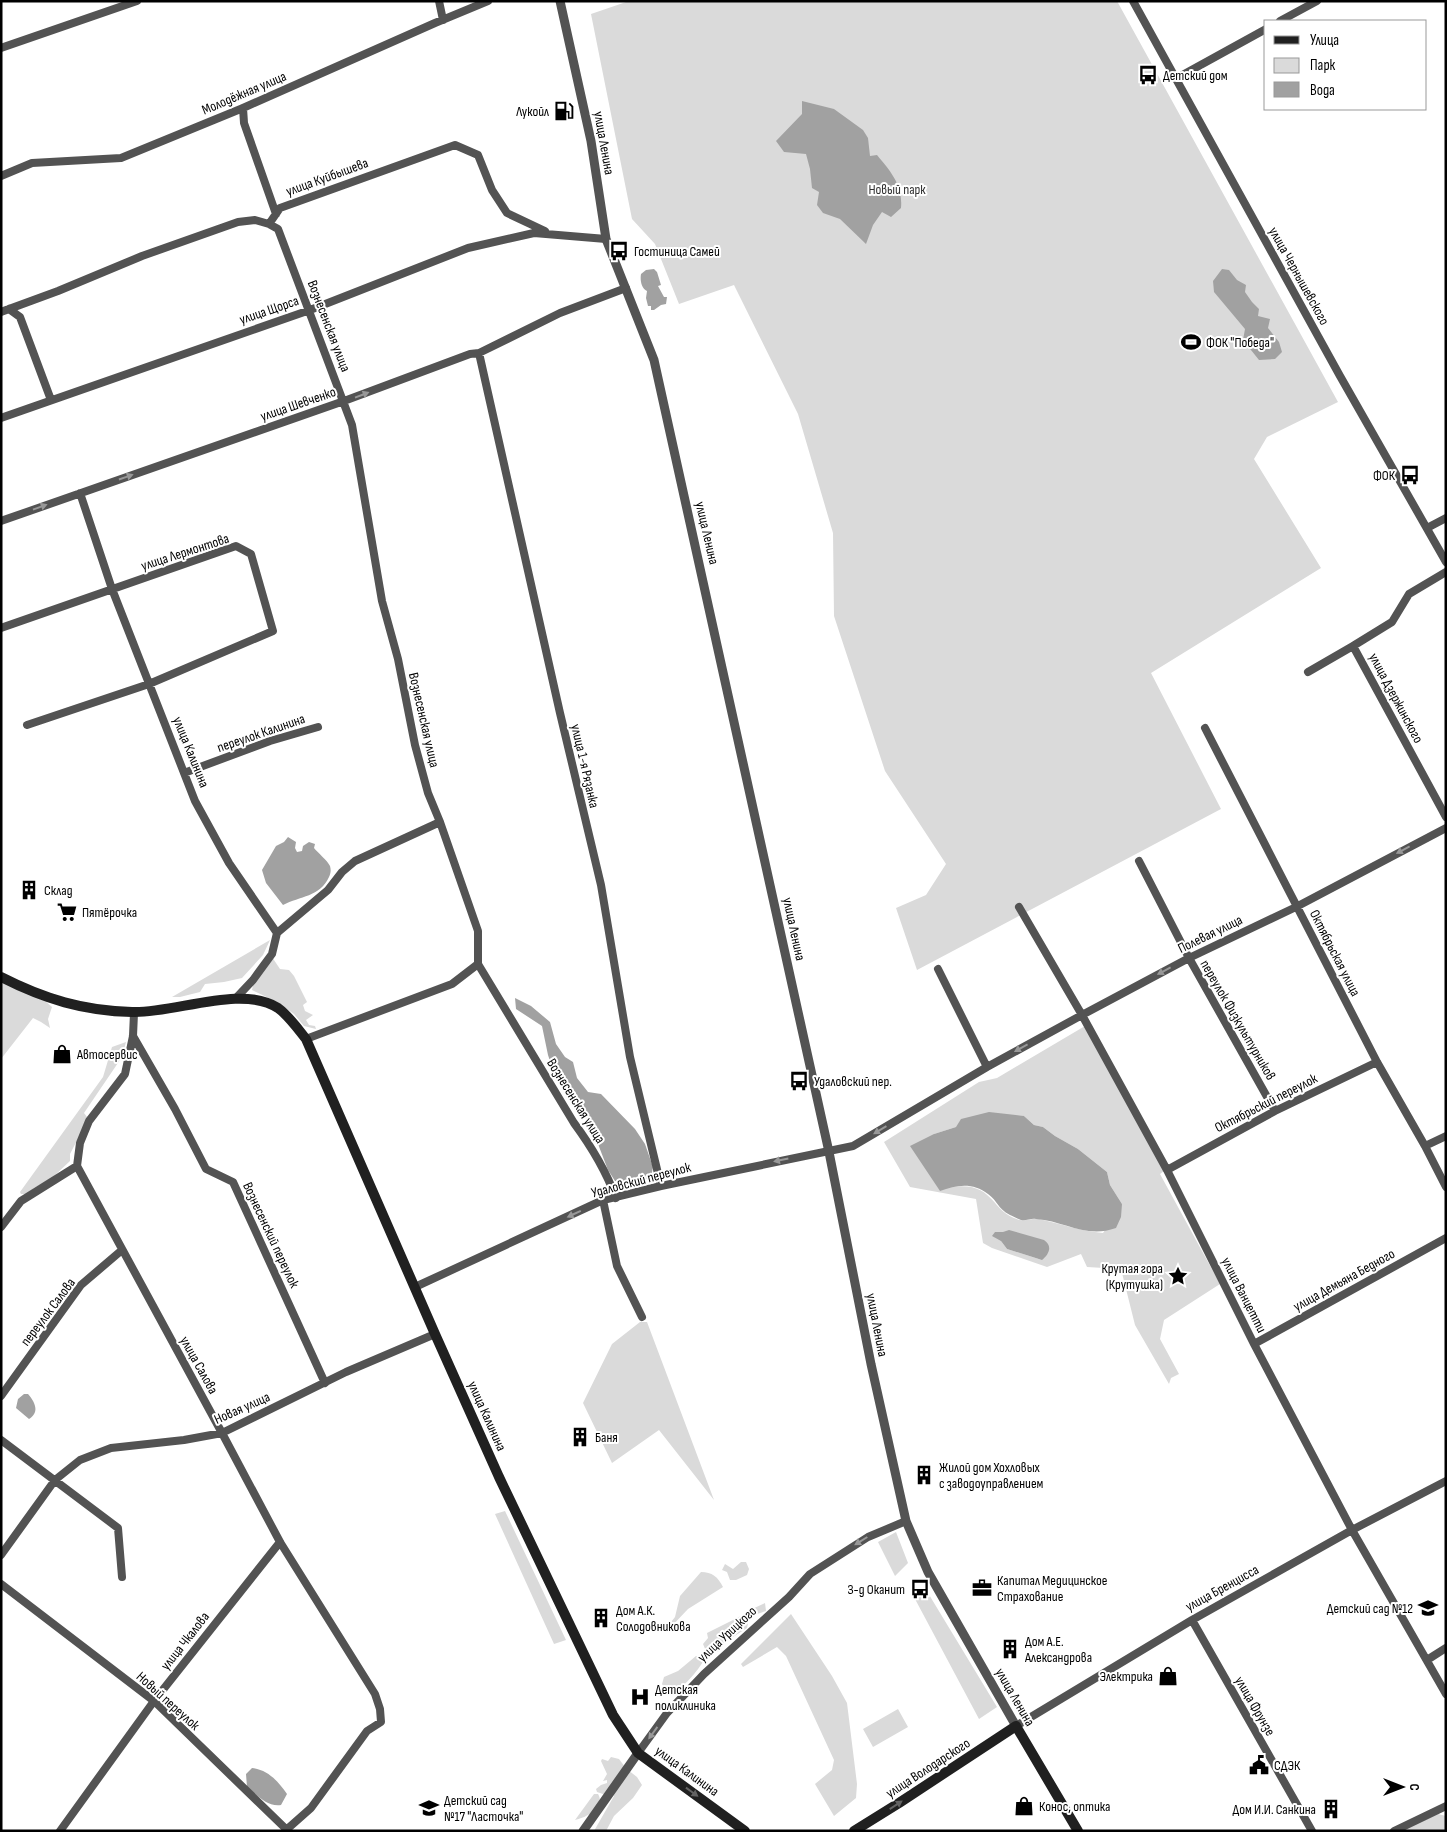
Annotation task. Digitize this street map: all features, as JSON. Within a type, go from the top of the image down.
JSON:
[{"type":"main road","name":"улица Калинина","points":[[1,977],[35,993],[85,1009],[134,1013],[236,998],[260,1001],[278,1008],[295,1024],[306,1039],[434,1334],[500,1477],[598,1686],[614,1715],[638,1753],[746,1831]]},
{"type":"main road","name":"улица Володарского","points":[[854,1831],[1016,1726]]},
{"type":"main road","name":"улица Ленина","points":[[1016,1726],[1078,1831]]},
{"type":"street","points":[[1,48],[137,1]]},
{"type":"street","points":[[439,1],[443,20]]},
{"type":"street","name":"Молодёжная улица","points":[[1,176],[32,163],[120,158],[244,108],[488,1]]},
{"type":"street","name":"улица Ленина","points":[[560,1],[591,141],[606,239],[654,360],[829,1152],[870,1364],[906,1521],[928,1572],[1016,1726]]},
{"type":"street","name":"улица Чернышевского","points":[[1133,1],[1446,562]]},
{"type":"street","points":[[1282,20],[1316,1]]},
{"type":"street","points":[[1177,78],[1264,30]]},
{"type":"street","points":[[244,108],[244,123],[276,214]]},
{"type":"street","name":"улица Куйбышева","points":[[269,224],[280,208],[454,144],[478,155],[492,190],[507,213],[549,233]]},
{"type":"street","points":[[5,310],[58,291],[142,256],[238,222],[255,220],[269,224]]},
{"type":"street","name":"Вознесенская улица","points":[[269,224],[278,229],[352,425],[382,601],[398,659],[428,793],[478,931],[478,964],[574,1123],[587,1141],[610,1182],[616,1198]]},
{"type":"street","name":"улица Щорса","points":[[1,418],[310,310],[468,248],[534,233],[606,239]]},
{"type":"street","name":"улица Шевченко","points":[[1,521],[344,401],[470,354],[479,353],[560,313],[626,288]]},
{"type":"street","points":[[5,310],[20,317],[51,400]]},
{"type":"street","name":"улица 1-я Рязанка","points":[[479,353],[560,713],[601,885],[630,1057],[661,1186]]},
{"type":"street","name":"улица Калинина","points":[[80,493],[112,589],[195,801],[229,863],[277,934]]},
{"type":"street","points":[[1427,528],[1446,518]]},
{"type":"street","name":"улица Лермонтова","points":[[1,628],[236,546],[251,554],[273,630],[149,684],[27,725]]},
{"type":"street","name":"улица Дзержинского","points":[[1446,572],[1409,594],[1392,622],[1353,646],[1446,816]]},
{"type":"street","points":[[1308,672],[1353,646]]},
{"type":"street","name":"переулок Калинина","points":[[184,774],[270,741],[318,727]]},
{"type":"street","name":"Октябрьская улица","points":[[1205,728],[1377,1062],[1446,1187]]},
{"type":"street","points":[[236,998],[253,980],[272,954],[277,934],[328,890],[342,872],[355,861],[440,822]]},
{"type":"street","name":"Полевая улица","points":[[829,1152],[853,1146],[987,1067],[1082,1015],[1189,958],[1296,907],[1446,828]]},
{"type":"street","name":"переулок Физкультурников","points":[[1139,861],[1189,958],[1275,1110]]},
{"type":"street","name":"улица Ванцетти","points":[[1020,907],[1167,1170],[1254,1344],[1352,1530],[1446,1694]]},
{"type":"street","points":[[306,1039],[452,984],[478,964]]},
{"type":"street","points":[[938,969],[987,1067]]},
{"type":"street","points":[[1,1227],[21,1201],[77,1166],[80,1143],[89,1121],[125,1074],[134,1013]]},
{"type":"street","name":"Вознесенский переулок","points":[[132,1036],[175,1109],[206,1169],[233,1182],[325,1383]]},
{"type":"street","name":"Октябрьский переулок","points":[[1167,1170],[1275,1110],[1377,1062]]},
{"type":"street","points":[[1425,1146],[1446,1136]]},
{"type":"street","name":"Удаловский переулок","points":[[415,1288],[603,1200],[806,1155],[829,1152]]},
{"type":"street","name":"улица Салова","points":[[77,1166],[280,1542],[375,1694],[380,1709],[381,1722],[367,1731],[311,1808],[286,1830]]},
{"type":"street","points":[[603,1200],[617,1266],[642,1317]]},
{"type":"street","name":"улица Демьяна Бедного","points":[[1254,1344],[1446,1238]]},
{"type":"street","name":"переулок Салова","points":[[1,1396],[81,1285],[122,1250]]},
{"type":"street","name":"Новая улица","points":[[1,1555],[55,1480],[80,1460],[111,1448],[184,1440],[222,1433],[325,1383],[434,1334]]},
{"type":"street","points":[[1,1440],[118,1528],[122,1577]]},
{"type":"street","name":"улица Бренцисса","points":[[1016,1726],[1192,1620],[1352,1530],[1446,1481]]},
{"type":"street","name":"улица Урицкого","points":[[583,1831],[667,1713],[704,1674],[789,1597],[810,1574],[868,1536],[906,1521]]},
{"type":"street","name":"улица Чкалова","points":[[60,1831],[154,1701],[280,1542]]},
{"type":"street","name":"Новый переулок","points":[[1,1584],[154,1701],[286,1830]]},
{"type":"street","name":"улица Фрунзе","points":[[1192,1620],[1312,1831]]},
{"type":"street","points":[[1427,1660],[1446,1648]]},
{"type":"street","points":[[1394,1831],[1446,1806]]},
{"type":"green space","name":"Новый парк","points":[[629,1],[1117,1],[1338,402],[1267,437],[1254,459],[1321,568],[1151,673],[1221,809],[917,970],[896,908],[926,895],[946,864],[885,771],[834,616],[833,533],[798,414],[734,285],[679,304],[655,244],[632,219],[591,14]]},
{"type":"green space","points":[[270,940],[263,955],[242,978],[205,984],[200,992],[172,997]]},
{"type":"green space","points":[[272,957],[280,969],[289,970],[294,976],[307,1002],[303,1005],[305,1011],[313,1015],[306,1020],[309,1025],[315,1026],[316,1029],[304,1026],[294,1014],[277,1002],[252,990],[253,985]]},
{"type":"green space","points":[[1,979],[43,999],[52,1007],[48,1019],[50,1028],[33,1018],[1,1059]]},
{"type":"green space","points":[[1085,1026],[1164,1171],[1160,1174],[1220,1284],[1164,1320],[1160,1339],[1179,1374],[1171,1378],[1169,1384],[1135,1325],[1121,1269],[1087,1267],[1081,1254],[1047,1267],[992,1248],[983,1243],[976,1199],[910,1187],[884,1142],[979,1082],[997,1078]],"holes":[[[1007,1115],[1024,1116],[1034,1125],[1043,1127],[1078,1149],[1107,1172],[1110,1185],[1122,1204],[1103,1233],[1039,1219],[1020,1220],[1002,1211],[991,1198],[976,1188],[966,1186],[951,1187],[934,1134]],[[1001,1241],[1042,1260],[1007,1249]]]},
{"type":"green space","points":[[126,1042],[122,1057],[84,1113],[87,1117],[86,1123],[70,1154],[70,1161],[52,1178],[27,1194],[21,1194],[20,1192],[103,1077],[112,1047]]},
{"type":"green space","points":[[640,1322],[647,1322],[714,1500],[659,1430],[612,1463],[583,1403],[612,1344]]},
{"type":"green space","points":[[505,1511],[566,1640],[554,1644],[495,1514]]},
{"type":"green space","points":[[896,1532],[908,1563],[895,1576],[878,1542]]},
{"type":"green space","points":[[741,1562],[746,1562],[749,1569],[747,1575],[736,1580],[730,1580],[727,1572],[722,1570],[725,1564],[733,1569]]},
{"type":"green space","points":[[701,1572],[714,1576],[723,1587],[688,1609],[670,1628],[668,1626],[675,1617],[680,1596]]},
{"type":"green space","points":[[928,1593],[997,1707],[979,1719],[915,1599]]},
{"type":"green space","points":[[765,1603],[766,1611],[757,1614],[750,1610]]},
{"type":"green space","points":[[791,1614],[832,1676],[847,1703],[857,1784],[856,1798],[834,1816],[815,1784],[832,1770],[834,1760],[786,1656],[777,1647],[743,1667],[741,1664]]},
{"type":"green space","points":[[741,1616],[749,1619],[747,1628],[725,1642],[718,1652],[706,1651],[703,1644],[708,1638],[707,1633]]},
{"type":"green space","points":[[696,1656],[706,1656],[692,1677],[673,1693],[666,1690],[662,1684],[664,1677],[678,1671]]},
{"type":"green space","points":[[898,1709],[908,1727],[873,1747],[863,1729]]},
{"type":"green space","points":[[611,1757],[619,1759],[625,1767],[606,1795],[597,1792],[596,1789],[607,1783],[607,1780],[603,1781],[607,1774],[601,1761],[602,1759],[608,1761]]},
{"type":"green space","points":[[628,1770],[637,1777],[642,1785],[633,1798],[614,1816],[606,1831],[594,1831],[614,1796],[612,1793]]},
{"type":"green space","points":[[594,1794],[598,1794],[600,1799],[597,1807],[584,1817],[575,1820]]},
{"type":"green space","points":[[1438,1814],[1446,1816],[1446,1831],[1401,1831]]},
{"type":"water","points":[[802,101],[834,109],[863,130],[868,138],[870,156],[877,155],[895,179],[900,192],[901,208],[891,217],[882,212],[873,225],[866,244],[840,219],[823,213],[817,205],[819,192],[812,188],[806,154],[784,152],[776,141],[802,114]]},
{"type":"water","points":[[654,269],[657,272],[661,285],[658,286],[664,297],[667,297],[666,304],[651,310],[651,306],[648,306],[646,298],[647,291],[642,286],[641,274],[646,270]]},
{"type":"water","points":[[1222,269],[1229,270],[1237,280],[1246,285],[1245,292],[1259,309],[1258,316],[1270,319],[1268,328],[1279,342],[1282,352],[1275,359],[1259,360],[1243,340],[1245,329],[1214,292],[1213,281]]},
{"type":"water","points":[[288,837],[296,842],[295,848],[297,852],[302,851],[303,846],[309,842],[315,844],[314,848],[329,864],[331,872],[320,889],[283,905],[266,883],[262,870],[276,846],[284,842]]},
{"type":"water","points":[[515,998],[531,1006],[550,1022],[556,1044],[565,1057],[573,1062],[577,1078],[588,1092],[601,1094],[635,1129],[645,1144],[653,1167],[651,1178],[626,1184],[615,1181],[608,1170],[576,1098],[567,1083],[553,1070],[542,1026],[516,1009]]},
{"type":"water","points":[[989,1112],[1024,1116],[1034,1125],[1043,1127],[1078,1149],[1107,1172],[1110,1185],[1122,1204],[1121,1217],[1116,1228],[1095,1232],[1047,1220],[1021,1220],[1006,1212],[982,1190],[970,1186],[958,1186],[940,1191],[910,1146],[934,1134],[956,1127],[961,1119]]},
{"type":"water","points":[[1009,1230],[1044,1240],[1049,1247],[1047,1255],[1042,1260],[1007,1249],[1001,1241],[992,1236],[995,1232]]},
{"type":"water","points":[[24,1394],[28,1394],[33,1400],[35,1407],[34,1413],[29,1419],[16,1408],[18,1399]]},
{"type":"water","points":[[252,1768],[268,1774],[284,1789],[287,1794],[281,1805],[267,1802],[247,1787],[246,1774]]},
{"type":"place","name":"Детский дом","points":[[1148,75]]},
{"type":"place","name":"Лукойл","points":[[564,111]]},
{"type":"place","name":"Гостиница Самей","points":[[619,251]]},
{"type":"place","name":"ФОК \"Победа\"","points":[[1191,342]]},
{"type":"place","name":"ФОК","points":[[1410,475]]},
{"type":"place","name":"Склад","points":[[29,890]]},
{"type":"place","name":"Пятёрочка","points":[[67,912]]},
{"type":"place","name":"Автосервис","points":[[62,1054]]},
{"type":"place","name":"Удаловский пер.","points":[[799,1081]]},
{"type":"place","name":"Крутая гора (Крутушка)","points":[[1178,1276]]},
{"type":"place","name":"Баня","points":[[580,1437]]},
{"type":"place","name":"Жилой дом Хохловых с заводоуправлением","points":[[924,1475]]},
{"type":"place","name":"Капитал Медицинское Страхование","points":[[982,1588]]},
{"type":"place","name":"З-д Оканит","points":[[920,1589]]},
{"type":"place","name":"Детский сад №12","points":[[1428,1608]]},
{"type":"place","name":"Дом А.К. Солодовникова","points":[[601,1618]]},
{"type":"place","name":"Дом А.Е. Александрова","points":[[1010,1649]]},
{"type":"place","name":"Электрика","points":[[1168,1676]]},
{"type":"place","name":"Детская поликлиника","points":[[640,1697]]},
{"type":"place","name":"СДЭК","points":[[1259,1765]]},
{"type":"place","name":"Конос, оптика","points":[[1024,1806]]},
{"type":"place","name":"Детский сад №17 \"Ласточка\"","points":[[429,1808]]},
{"type":"place","name":"Дом И.И. Санкина","points":[[1331,1809]]}]
